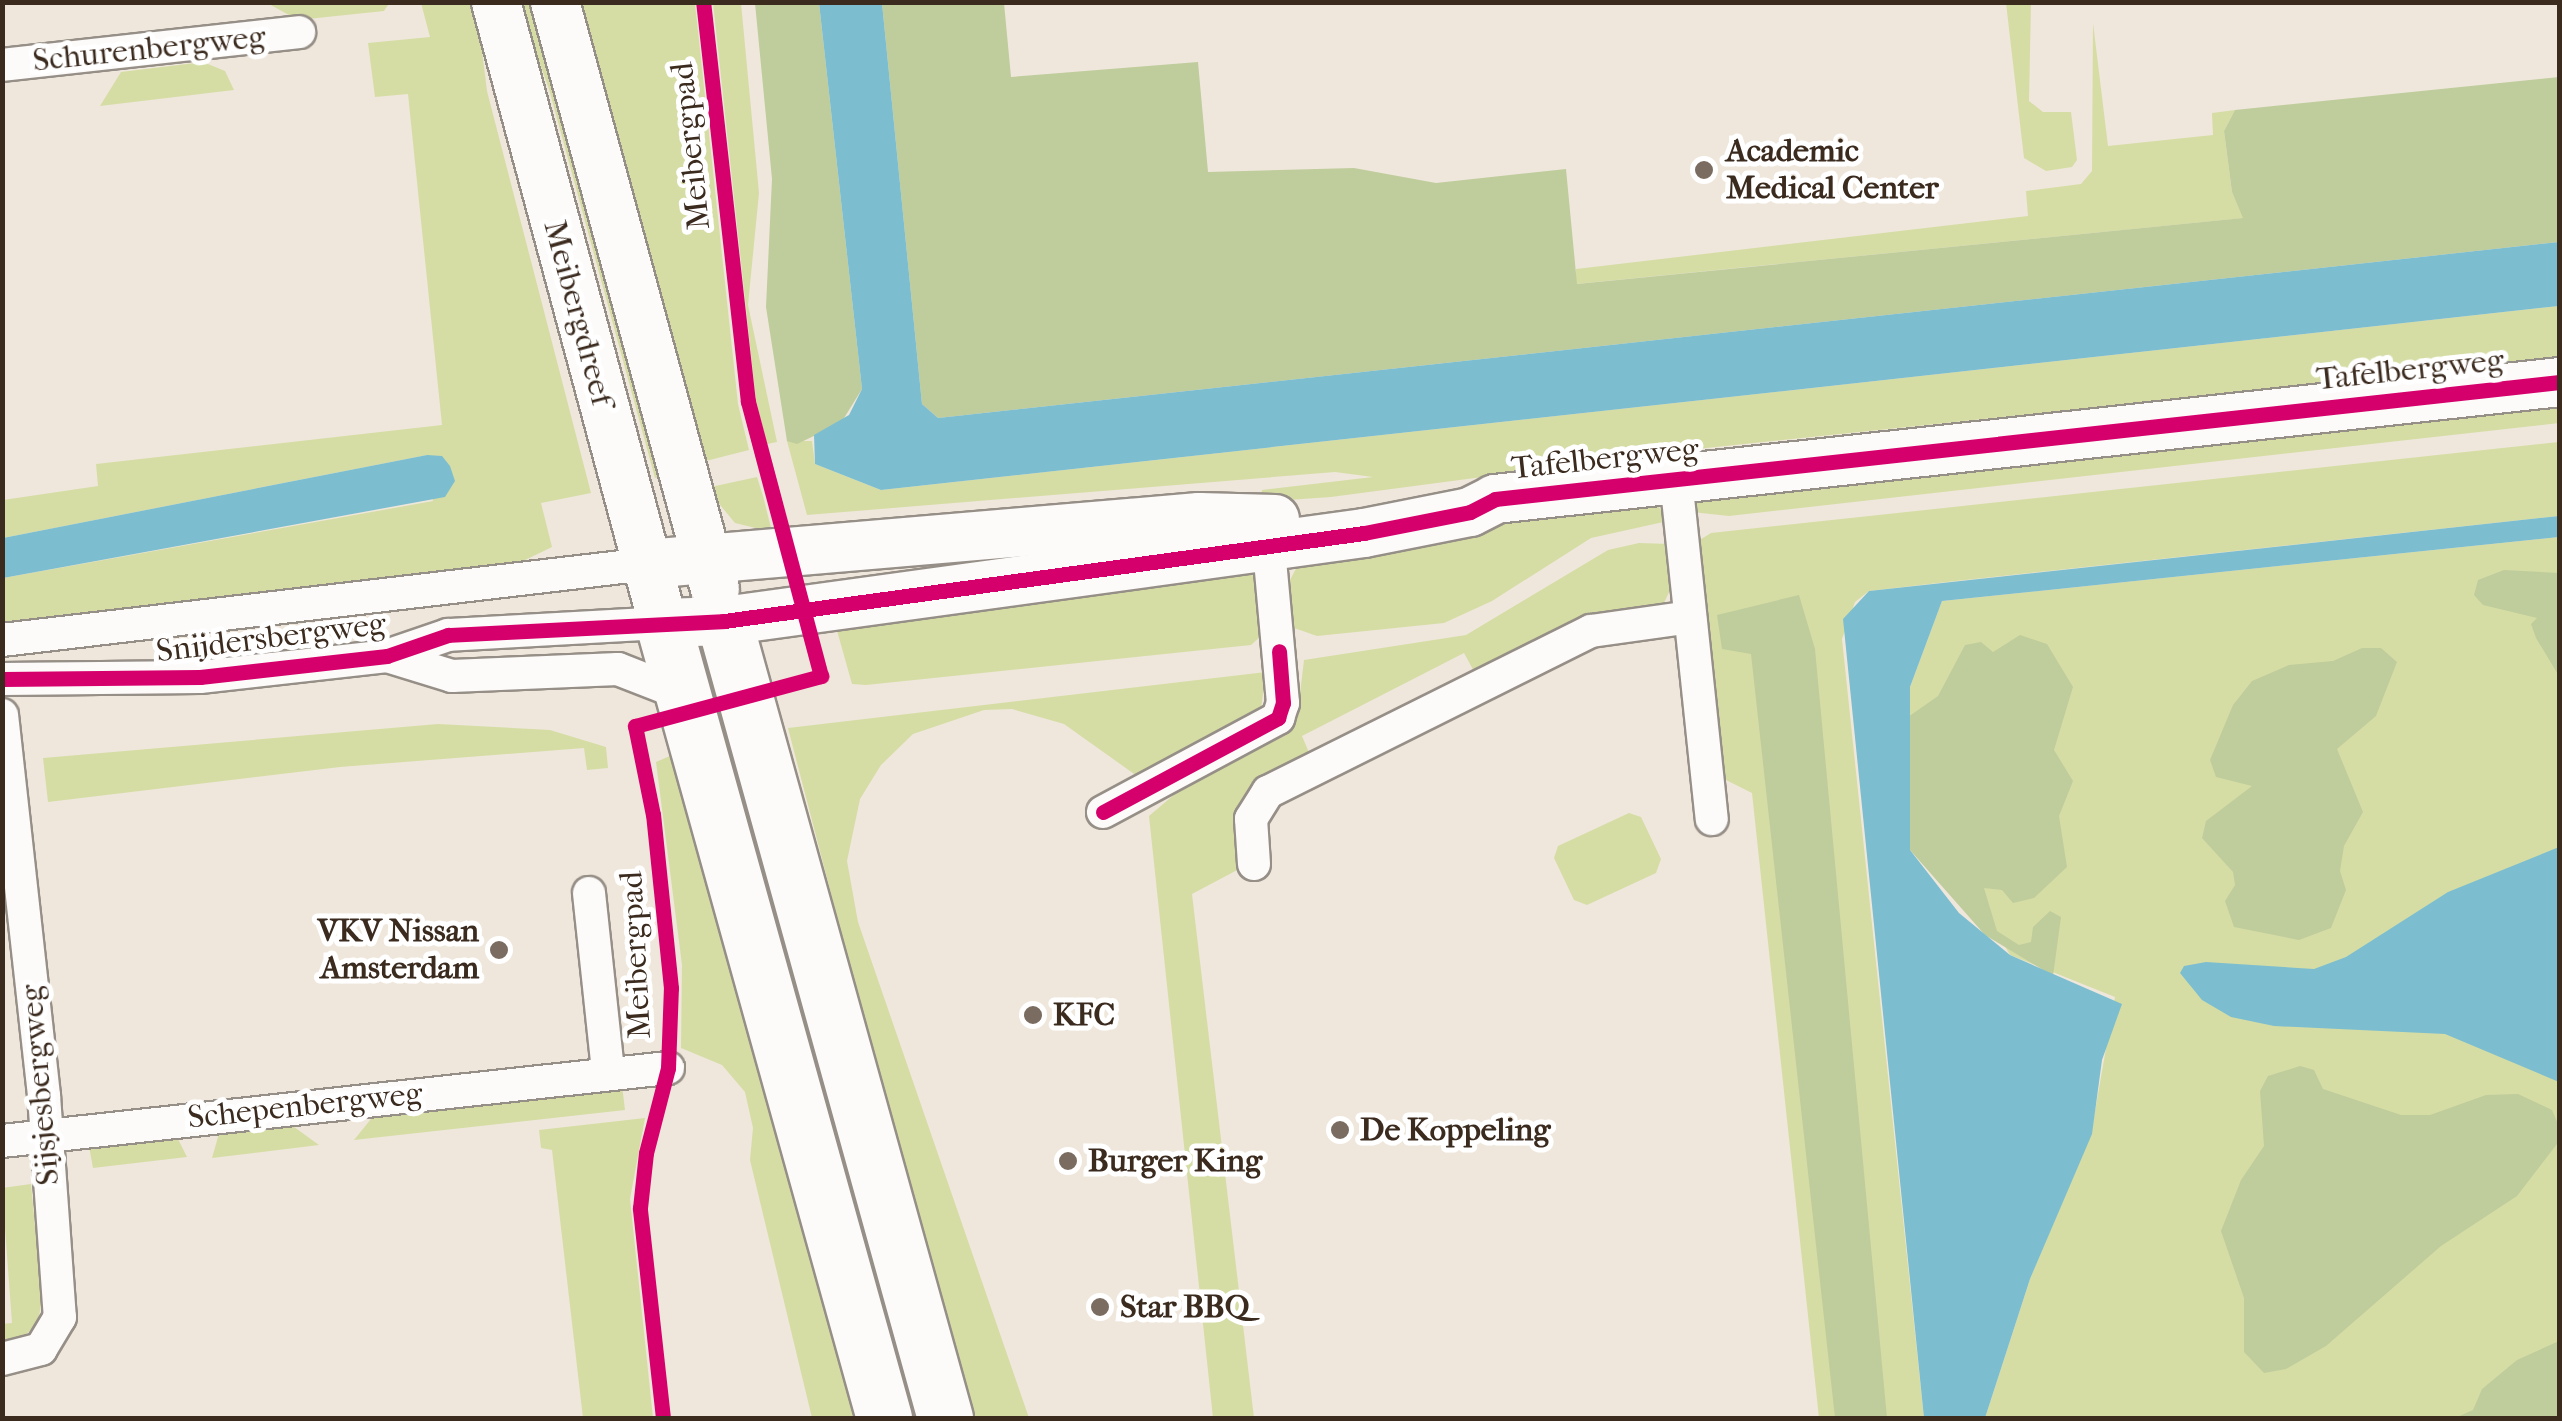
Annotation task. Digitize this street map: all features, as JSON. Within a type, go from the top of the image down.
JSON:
[{"type":"highway","points":[[724,621],[945,1418]]},
{"type":"highway","points":[[662,623],[884,1418]]},
{"type":"street","name":"Meibergdreef","points":[[496,2],[662,623]]},
{"type":"street","name":"Meibergdreef","points":[[555,2],[724,621]]},
{"type":"street","name":"Schurenbergweg","points":[[2,65],[300,32]]},
{"type":"street","name":"Tafelbergweg","points":[[662,623],[724,621],[1267,532],[1364,533],[1470,512],[1496,499],[2560,382]]},
{"type":"street","name":"Tafelbergweg","points":[[1676,478],[1712,818]]},
{"type":"street","name":"Tafelbergweg","points":[[647,564],[1200,517],[1267,532]]},
{"type":"street","points":[[1103,812],[1278,718],[1284,703],[1267,532]]},
{"type":"street","name":"Snijdersbergweg","points":[[2,640],[647,564]]},
{"type":"street","points":[[1254,864],[1251,820],[1268,792],[1592,631],[1690,617]]},
{"type":"street","name":"Snijdersbergweg","points":[[2,678],[126,682],[386,656],[448,636],[662,623]]},
{"type":"street","name":"Snijdersbergweg","points":[[386,656],[452,676],[618,669],[682,694]]},
{"type":"street","name":"Sijsjesbergweg","points":[[2,715],[46,1136],[60,1317],[42,1348],[2,1359]]},
{"type":"street","points":[[588,893],[608,1072]]},
{"type":"street","name":"Schepenbergweg","points":[[2,1140],[668,1068]]},
{"type":"green space","points":[[390,2],[384,11],[298,20],[269,4]]},
{"type":"green space","points":[[421,3],[476,3],[487,91],[591,493],[541,503],[552,547],[519,563],[3,626],[3,578],[433,501],[427,455],[3,538],[3,500],[98,486],[96,464],[442,425],[408,94],[375,97],[368,43],[430,37]]},
{"type":"green space","points":[[518,3],[534,3],[667,475],[655,478],[549,89]]},
{"type":"green space","points":[[575,3],[695,3],[738,404],[749,450],[698,463]]},
{"type":"green space","points":[[713,3],[741,3],[759,193],[748,305],[777,442],[767,444],[756,401]]},
{"type":"green space","points":[[755,3],[819,3],[862,389],[841,423],[797,444],[787,441],[766,307],[772,179]]},
{"type":"green space","points":[[882,3],[1004,3],[1011,77],[1198,62],[1208,172],[1354,168],[1436,183],[1566,169],[1577,284],[2243,218],[2232,192],[2224,131],[2235,110],[2559,77],[2559,242],[938,418],[922,404]]},
{"type":"green space","points":[[2006,3],[2031,3],[2029,101],[2043,112],[2071,112],[2077,160],[2072,167],[2046,171],[2024,158]]},
{"type":"green space","points":[[2093,23],[2108,146],[2213,135],[2212,113],[2235,110],[2224,131],[2232,192],[2244,218],[1576,284],[1576,269],[2028,216],[2026,191],[2081,184],[2092,171]]},
{"type":"green space","points":[[203,62],[225,71],[234,90],[100,106],[121,72]]},
{"type":"green space","points":[[2559,306],[2559,359],[1678,451],[1331,497],[1261,502],[1262,490],[1373,477],[1335,472],[807,515],[787,441],[812,441],[815,464],[881,490]]},
{"type":"green space","points":[[2559,398],[2559,423],[1729,516],[1692,512],[1696,501]]},
{"type":"green space","points":[[2559,442],[2559,516],[1869,591],[1855,602],[1842,639],[1924,1418],[1819,1418],[1752,793],[1720,777],[1698,541],[1711,533]]},
{"type":"green space","points":[[757,477],[772,532],[735,523],[706,488]]},
{"type":"green space","points":[[1657,504],[1668,521],[1591,538],[1492,601],[1444,623],[1317,636],[1294,628],[1290,580],[1303,555],[1468,523]]},
{"type":"green space","points":[[2559,537],[2559,1418],[1985,1418],[2030,1279],[2091,1134],[2115,997],[2010,955],[1906,773],[1910,687],[1942,601]]},
{"type":"green space","points":[[1639,543],[1670,544],[1672,586],[1663,605],[1476,675],[1464,653],[1302,736],[1310,755],[1261,779],[1243,800],[1241,868],[1192,894],[1254,1418],[1213,1418],[1149,816],[1176,793],[1283,735],[1298,711],[1304,660],[1466,635],[1608,550]]},
{"type":"green space","points":[[2504,570],[2559,573],[2559,676],[2536,638],[2531,624],[2537,618],[2483,605],[2474,595],[2478,580]]},
{"type":"green space","points":[[1249,571],[1257,581],[1261,636],[1251,645],[866,685],[852,684],[834,620]]},
{"type":"green space","points":[[1799,595],[1815,649],[1887,1418],[1835,1418],[1751,654],[1722,649],[1717,615]]},
{"type":"green space","points":[[2020,635],[2047,644],[2073,687],[2054,750],[2073,781],[2059,816],[2067,867],[2034,898],[2013,903],[2002,890],[1984,888],[1997,931],[2019,945],[2031,942],[2033,927],[2050,911],[2061,917],[2053,976],[1985,935],[1910,850],[1908,717],[1938,696],[1965,645],[1981,642],[1993,652]]},
{"type":"green space","points":[[2362,648],[2381,648],[2397,662],[2376,716],[2337,749],[2363,812],[2344,846],[2340,871],[2346,890],[2331,928],[2299,940],[2234,927],[2225,901],[2235,885],[2233,872],[2202,838],[2206,821],[2252,786],[2216,777],[2210,760],[2233,705],[2252,681],[2289,665],[2333,661]]},
{"type":"green space","points":[[1266,672],[1261,709],[1137,776],[1064,724],[1012,709],[984,710],[913,734],[881,765],[860,799],[847,861],[858,922],[1029,1418],[961,1418],[923,1289],[875,1063],[788,728]]},
{"type":"green space","points":[[438,724],[550,730],[606,747],[608,768],[587,770],[584,748],[340,767],[48,802],[43,758]]},
{"type":"green space","points":[[679,752],[862,1418],[812,1418],[750,1160],[753,1128],[745,1092],[722,1065],[681,1048],[682,965],[656,762]]},
{"type":"green space","points":[[1629,813],[1641,817],[1661,859],[1656,873],[1587,905],[1574,900],[1554,858],[1558,846]]},
{"type":"green space","points":[[2300,1066],[2314,1070],[2323,1089],[2401,1115],[2430,1115],[2486,1095],[2518,1094],[2552,1110],[2559,1126],[2557,1144],[2517,1196],[2441,1246],[2326,1346],[2286,1369],[2264,1373],[2244,1352],[2244,1298],[2221,1231],[2241,1180],[2264,1146],[2260,1091],[2268,1076]]},
{"type":"green space","points":[[622,1085],[625,1110],[354,1140],[375,1114]]},
{"type":"green space","points":[[645,1118],[630,1199],[653,1418],[583,1418],[552,1150],[541,1148],[539,1130]]},
{"type":"green space","points":[[290,1124],[319,1145],[212,1158],[220,1130]]},
{"type":"green space","points":[[176,1135],[187,1157],[93,1168],[89,1146]]},
{"type":"green space","points":[[31,1184],[42,1299],[38,1322],[21,1340],[3,1342],[3,1324],[12,1323],[2,1188]]},
{"type":"green space","points":[[2559,1341],[2559,1418],[2455,1418],[2473,1410],[2482,1389],[2517,1360]]},
{"type":"water","points":[[819,3],[882,3],[922,404],[938,418],[2559,242],[2559,306],[881,490],[815,464],[814,435],[849,415],[862,389]]},
{"type":"water","points":[[427,455],[442,456],[450,466],[455,481],[445,497],[3,578],[3,538]]},
{"type":"water","points":[[2559,516],[2559,537],[1942,601],[1910,687],[1910,850],[1959,913],[2010,955],[2122,1004],[2102,1060],[2092,1134],[2030,1279],[1985,1418],[1924,1418],[1843,619],[1869,591]]},
{"type":"water","points":[[2559,847],[2559,1082],[2445,1034],[2274,1026],[2231,1017],[2202,1000],[2180,973],[2184,966],[2206,962],[2314,969],[2346,957],[2448,892]]},
{"type":"cycle path","name":"Meibergpad","points":[[663,1418],[640,1208],[646,1153],[668,1068],[671,988],[653,815],[635,726],[821,676],[748,402],[703,2]]},
{"type":"cycle path","points":[[2,679],[200,677],[387,656],[448,635],[724,621],[1364,533],[1470,512],[1495,499],[2560,382]]},
{"type":"cycle path","points":[[1103,812],[1278,718],[1283,703],[1279,651]]},
{"type":"place","name":"Academic Medical Center","points":[[1704,170]]},
{"type":"place","name":"VKV Nissan Amsterdam","points":[[499,950]]},
{"type":"place","name":"KFC","points":[[1033,1015]]},
{"type":"place","name":"De Koppeling","points":[[1340,1130]]},
{"type":"place","name":"Burger King","points":[[1068,1161]]},
{"type":"place","name":"Star BBQ","points":[[1100,1307]]}]
